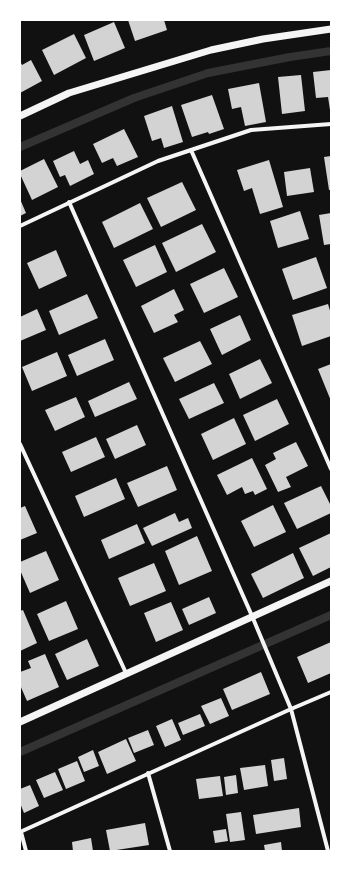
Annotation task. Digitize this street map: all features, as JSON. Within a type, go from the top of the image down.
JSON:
[{"type":"street","points":[[20,116],[69,93],[211,50],[263,39],[331,29]]},
{"type":"street","points":[[20,226],[158,161],[251,130],[331,124]]},
{"type":"street","points":[[191,150],[331,469]]},
{"type":"street","points":[[69,202],[252,616],[291,709],[328,851]]},
{"type":"street","points":[[20,444],[126,674]]},
{"type":"street","points":[[20,722],[331,581]]},
{"type":"street","points":[[26,851],[20,832],[148,773],[331,692]]},
{"type":"street","points":[[148,773],[170,851]]},
{"type":"building","points":[[128,20],[164,20],[167,30],[135,41]]},
{"type":"building","points":[[114,22],[125,48],[94,61],[84,35]]},
{"type":"building","points":[[74,34],[86,58],[54,75],[42,50]]},
{"type":"building","points":[[31,60],[42,81],[20,93],[20,61],[22,65]]},
{"type":"building","points":[[331,70],[330,110],[328,97],[316,98],[313,72]]},
{"type":"building","points":[[301,75],[305,111],[282,114],[278,77]]},
{"type":"building","points":[[259,83],[266,122],[245,126],[241,107],[232,109],[228,89]]},
{"type":"building","points":[[212,95],[224,129],[209,134],[208,132],[192,137],[181,105]]},
{"type":"building","points":[[172,106],[183,142],[164,148],[161,138],[152,141],[144,116]]},
{"type":"building","points":[[124,129],[138,157],[117,166],[113,158],[102,163],[93,144]]},
{"type":"building","points":[[74,151],[80,164],[88,160],[94,174],[70,186],[65,175],[60,177],[53,161]]},
{"type":"building","points":[[331,156],[331,190],[329,190],[324,157]]},
{"type":"building","points":[[44,159],[58,187],[32,200],[20,171]]},
{"type":"building","points":[[269,160],[283,207],[260,214],[252,188],[244,191],[237,170]]},
{"type":"building","points":[[310,168],[314,192],[287,196],[284,172]]},
{"type":"building","points":[[182,182],[196,210],[161,227],[147,198]]},
{"type":"building","points":[[20,199],[26,213],[20,216]]},
{"type":"building","points":[[140,203],[153,229],[114,248],[102,222]]},
{"type":"building","points":[[300,211],[309,239],[278,248],[270,221]]},
{"type":"building","points":[[331,213],[331,244],[324,245],[319,215]]},
{"type":"building","points":[[202,224],[216,252],[176,272],[162,243]]},
{"type":"building","points":[[155,245],[167,272],[136,287],[123,260]]},
{"type":"building","points":[[56,250],[67,276],[39,289],[27,263]]},
{"type":"building","points":[[316,257],[327,288],[293,300],[282,269]]},
{"type":"building","points":[[224,268],[238,297],[204,313],[190,284]]},
{"type":"building","points":[[174,289],[184,310],[174,315],[178,322],[154,333],[141,306]]},
{"type":"building","points":[[87,294],[98,318],[59,335],[49,311]]},
{"type":"building","points":[[328,304],[331,314],[331,336],[302,346],[292,315]]},
{"type":"building","points":[[37,309],[46,330],[20,341],[20,317]]},
{"type":"building","points":[[240,315],[251,340],[222,355],[210,329]]},
{"type":"building","points":[[105,339],[114,360],[77,376],[68,355]]},
{"type":"building","points":[[200,341],[212,364],[175,382],[163,358]]},
{"type":"building","points":[[57,352],[67,376],[32,391],[22,367]]},
{"type":"building","points":[[260,359],[272,383],[240,399],[229,374]]},
{"type":"building","points":[[331,364],[331,401],[318,369]]},
{"type":"building","points":[[129,382],[137,399],[95,417],[88,401]]},
{"type":"building","points":[[214,383],[224,403],[189,419],[179,399]]},
{"type":"building","points":[[76,397],[85,417],[55,431],[45,410]]},
{"type":"building","points":[[277,399],[289,424],[255,441],[243,415]]},
{"type":"building","points":[[234,418],[246,444],[213,460],[201,434]]},
{"type":"building","points":[[137,425],[146,445],[115,459],[106,439]]},
{"type":"building","points":[[96,437],[105,457],[71,472],[62,452]]},
{"type":"building","points":[[296,442],[308,466],[286,477],[291,487],[278,492],[265,465],[276,459],[273,453]]},
{"type":"building","points":[[252,458],[267,489],[255,495],[253,491],[245,494],[242,487],[227,495],[217,475]]},
{"type":"building","points":[[167,466],[177,490],[138,507],[127,483]]},
{"type":"building","points":[[116,478],[125,499],[84,517],[75,496]]},
{"type":"building","points":[[321,486],[331,506],[331,513],[297,529],[284,503]]},
{"type":"building","points":[[273,505],[286,532],[254,547],[241,521]]},
{"type":"building","points":[[25,506],[37,533],[20,540],[20,508]]},
{"type":"building","points":[[175,513],[179,522],[188,518],[192,528],[152,546],[143,528]]},
{"type":"building","points":[[137,524],[145,543],[109,559],[101,540]]},
{"type":"building","points":[[331,533],[331,567],[313,576],[299,548]]},
{"type":"building","points":[[197,536],[212,571],[179,585],[165,551]]},
{"type":"building","points":[[46,551],[59,580],[30,593],[20,570],[20,562]]},
{"type":"building","points":[[293,553],[304,578],[263,598],[251,574]]},
{"type":"building","points":[[154,563],[166,591],[130,606],[118,578]]},
{"type":"building","points":[[209,597],[216,613],[189,625],[182,609]]},
{"type":"building","points":[[66,601],[78,629],[49,641],[37,614]]},
{"type":"building","points":[[171,602],[183,630],[156,642],[144,613]]},
{"type":"building","points":[[23,610],[37,643],[20,651],[20,611]]},
{"type":"building","points":[[87,639],[99,666],[67,680],[55,654]]},
{"type":"building","points":[[331,642],[331,673],[308,683],[297,657]]},
{"type":"building","points":[[45,654],[59,687],[27,701],[20,685],[20,672],[31,668],[28,661]]},
{"type":"building","points":[[261,672],[270,694],[232,710],[223,689]]},
{"type":"building","points":[[221,698],[229,716],[210,724],[201,706]]},
{"type":"building","points":[[200,714],[205,726],[183,735],[178,723]]},
{"type":"building","points":[[172,719],[181,740],[165,747],[156,726]]},
{"type":"building","points":[[148,730],[154,745],[134,753],[128,738]]},
{"type":"building","points":[[126,739],[136,761],[107,774],[98,752]]},
{"type":"building","points":[[93,750],[99,766],[84,772],[78,757]]},
{"type":"building","points":[[284,758],[287,779],[274,781],[271,760]]},
{"type":"building","points":[[77,761],[85,781],[66,789],[58,769]]},
{"type":"building","points":[[265,765],[268,786],[244,790],[240,768]]},
{"type":"building","points":[[55,772],[63,790],[44,798],[36,780]]},
{"type":"building","points":[[236,775],[238,793],[226,795],[224,777]]},
{"type":"building","points":[[220,776],[223,796],[199,799],[196,779]]},
{"type":"building","points":[[30,785],[39,806],[24,813],[20,803],[20,789]]},
{"type":"building","points":[[299,808],[301,827],[256,834],[253,815]]},
{"type":"building","points":[[241,812],[245,840],[230,842],[226,814]]},
{"type":"building","points":[[145,823],[149,845],[110,851],[106,830]]},
{"type":"building","points":[[226,829],[228,841],[215,843],[213,831]]},
{"type":"building","points":[[91,838],[93,851],[73,851],[72,842]]},
{"type":"building","points":[[281,842],[282,851],[265,851],[264,845]]},
{"type":"waterway","points":[[20,147],[134,98],[208,73],[290,57],[331,51]]},
{"type":"waterway","points":[[20,752],[331,615]]}]
